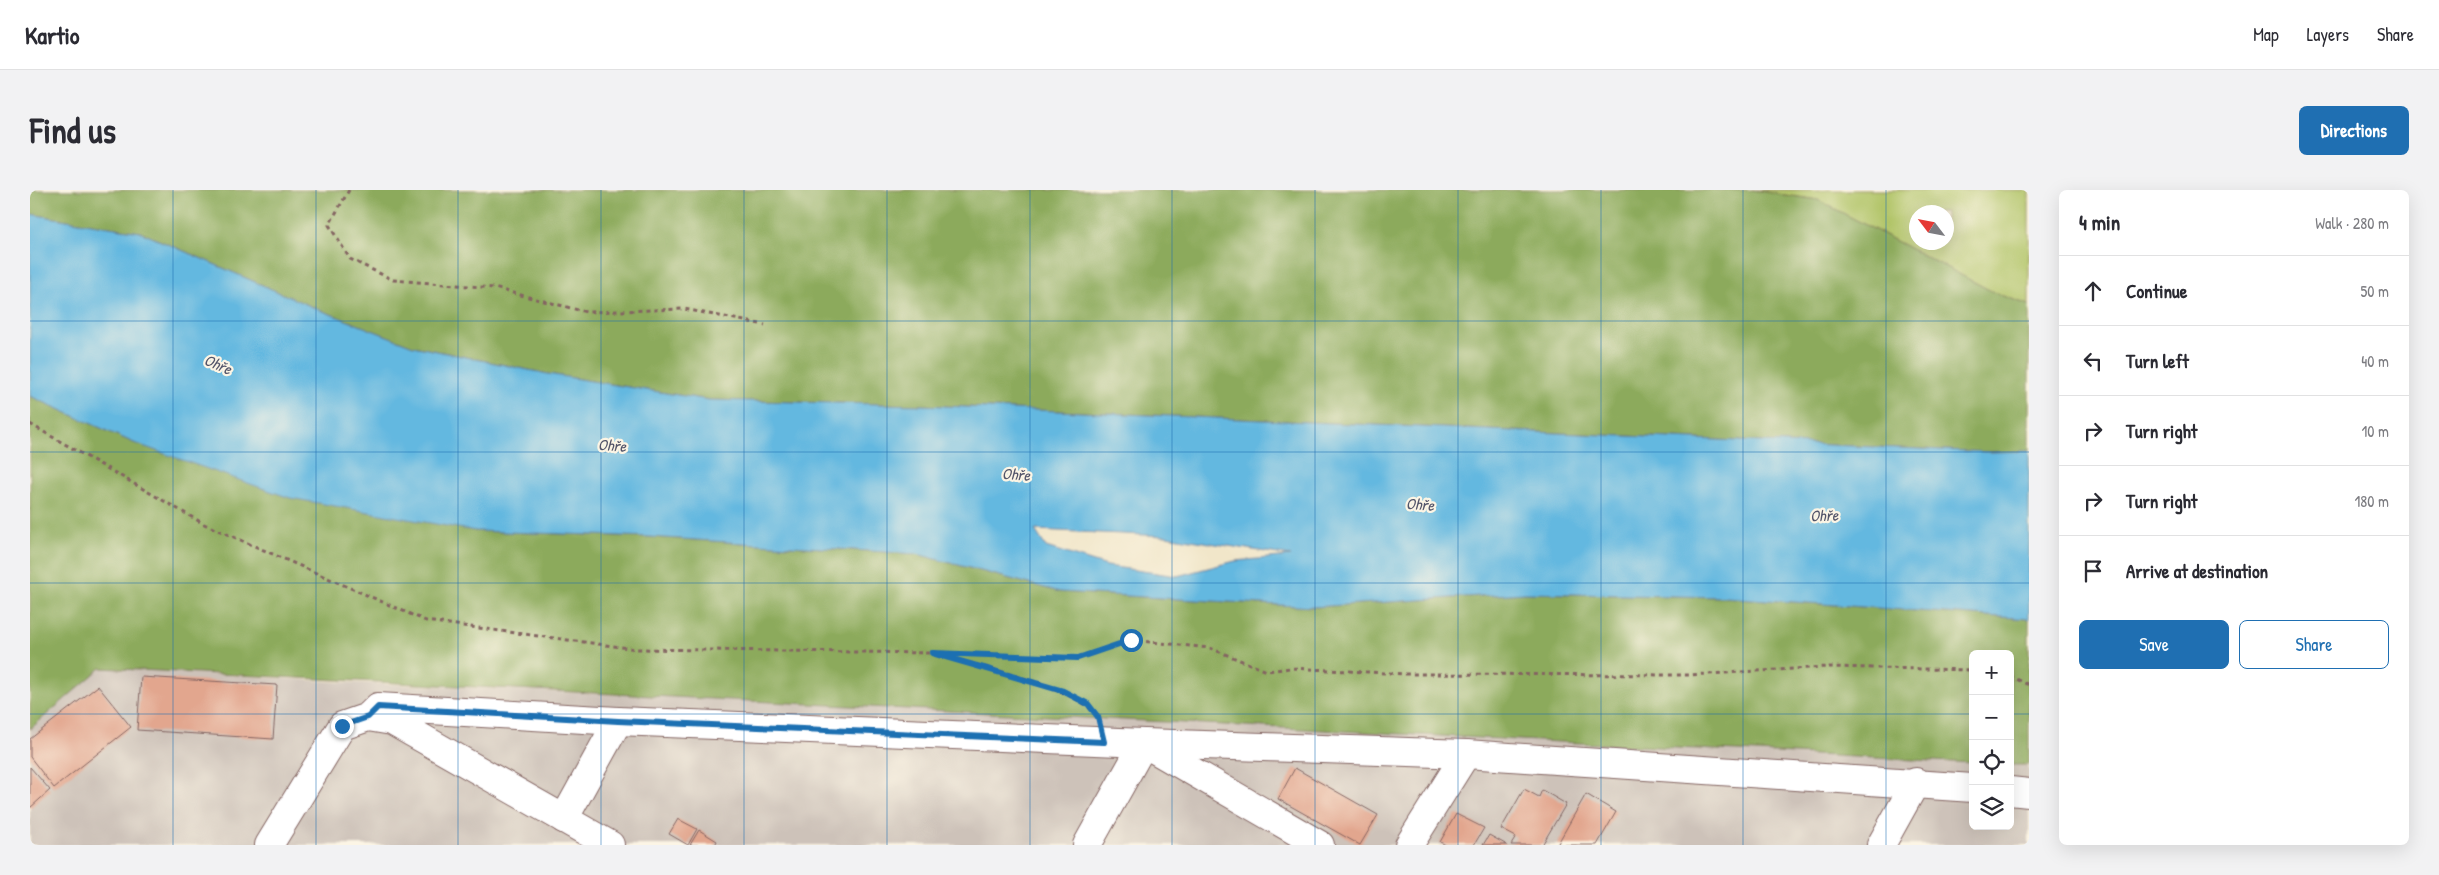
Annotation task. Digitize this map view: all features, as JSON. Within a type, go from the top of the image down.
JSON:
[{"type":"lane","points":[[269,845],[342,726],[368,717],[378,707],[618,721],[1104,742],[1466,754],[1916,782],[1969,788]]},
{"type":"lane","points":[[368,717],[392,721],[610,845]]},
{"type":"lane","points":[[564,819],[618,721]]},
{"type":"lane","points":[[1087,845],[1144,743]]},
{"type":"lane","points":[[1144,743],[1320,845]]},
{"type":"lane","points":[[1410,845],[1466,754]]},
{"type":"lane","points":[[1882,845],[1916,782]]},
{"type":"lane","points":[[2014,791],[2029,793]]},
{"type":"path","points":[[349,190],[329,226],[350,259],[393,280],[494,288],[586,312],[684,309],[765,325]]},
{"type":"path","points":[[30,424],[204,524],[426,621],[636,649],[932,653],[1078,658],[1131,640],[1210,648],[1267,671],[1290,668],[1406,674],[1690,675],[1827,667],[1969,670]]},
{"type":"path","points":[[932,653],[1071,695],[1088,704],[1098,717],[1104,742]]},
{"type":"path","points":[[2014,678],[2029,685]]},
{"type":"shaded area","points":[[95,667],[340,682],[1087,716],[1969,763],[1969,830],[2014,830],[2014,765],[2029,766],[2029,845],[30,845],[30,724]]},
{"type":"green space","points":[[30,190],[1752,190],[1818,200],[1909,248],[1909,250],[1913,250],[1997,294],[2029,305],[2029,451],[1989,452],[921,405],[709,400],[548,374],[413,346],[315,308],[140,232],[30,214]]},
{"type":"green space","points":[[1752,190],[2029,190],[2029,305],[1997,294],[1913,250],[1954,250],[1954,205],[1909,205],[1909,248],[1818,200]]},
{"type":"green space","points":[[30,396],[134,443],[475,531],[649,537],[917,554],[1060,592],[1313,607],[1525,593],[1725,597],[2029,619],[2029,765],[2014,765],[2014,650],[1969,650],[1969,763],[101,668],[30,729]]},
{"type":"water","name":"Ohře","points":[[30,214],[140,232],[315,308],[413,346],[548,374],[709,400],[921,405],[1989,452],[2029,451],[2029,619],[1725,597],[1525,593],[1313,607],[1060,592],[917,554],[649,537],[475,531],[290,498],[134,443],[30,396]],"holes":[[[1035,530],[1166,536],[1291,556],[1235,561],[1177,576],[1107,566],[1046,547]]]},
{"type":"building","points":[[141,677],[277,685],[273,739],[137,730]]},
{"type":"building","points":[[98,686],[131,727],[54,788],[30,757],[30,739]]},
{"type":"building","points":[[30,767],[50,790],[30,808]]},
{"type":"building","points":[[1295,768],[1378,815],[1360,845],[1278,799]]},
{"type":"building","points":[[1524,789],[1539,797],[1542,790],[1566,804],[1542,845],[1511,845],[1516,837],[1501,829]]},
{"type":"building","points":[[1586,794],[1616,812],[1597,845],[1557,845]]},
{"type":"building","points":[[1456,814],[1484,828],[1474,845],[1446,845],[1440,842]]},
{"type":"building","points":[[678,819],[697,829],[688,845],[669,834]]},
{"type":"building","points":[[699,830],[717,841],[715,845],[690,845]]},
{"type":"building","points":[[1489,835],[1507,845],[1483,845]]},
{"type":"route","points":[[342,726],[368,717],[378,707],[618,721],[1104,742],[1098,717],[1088,704],[1063,691],[932,653],[1078,658],[1131,640]]}]
